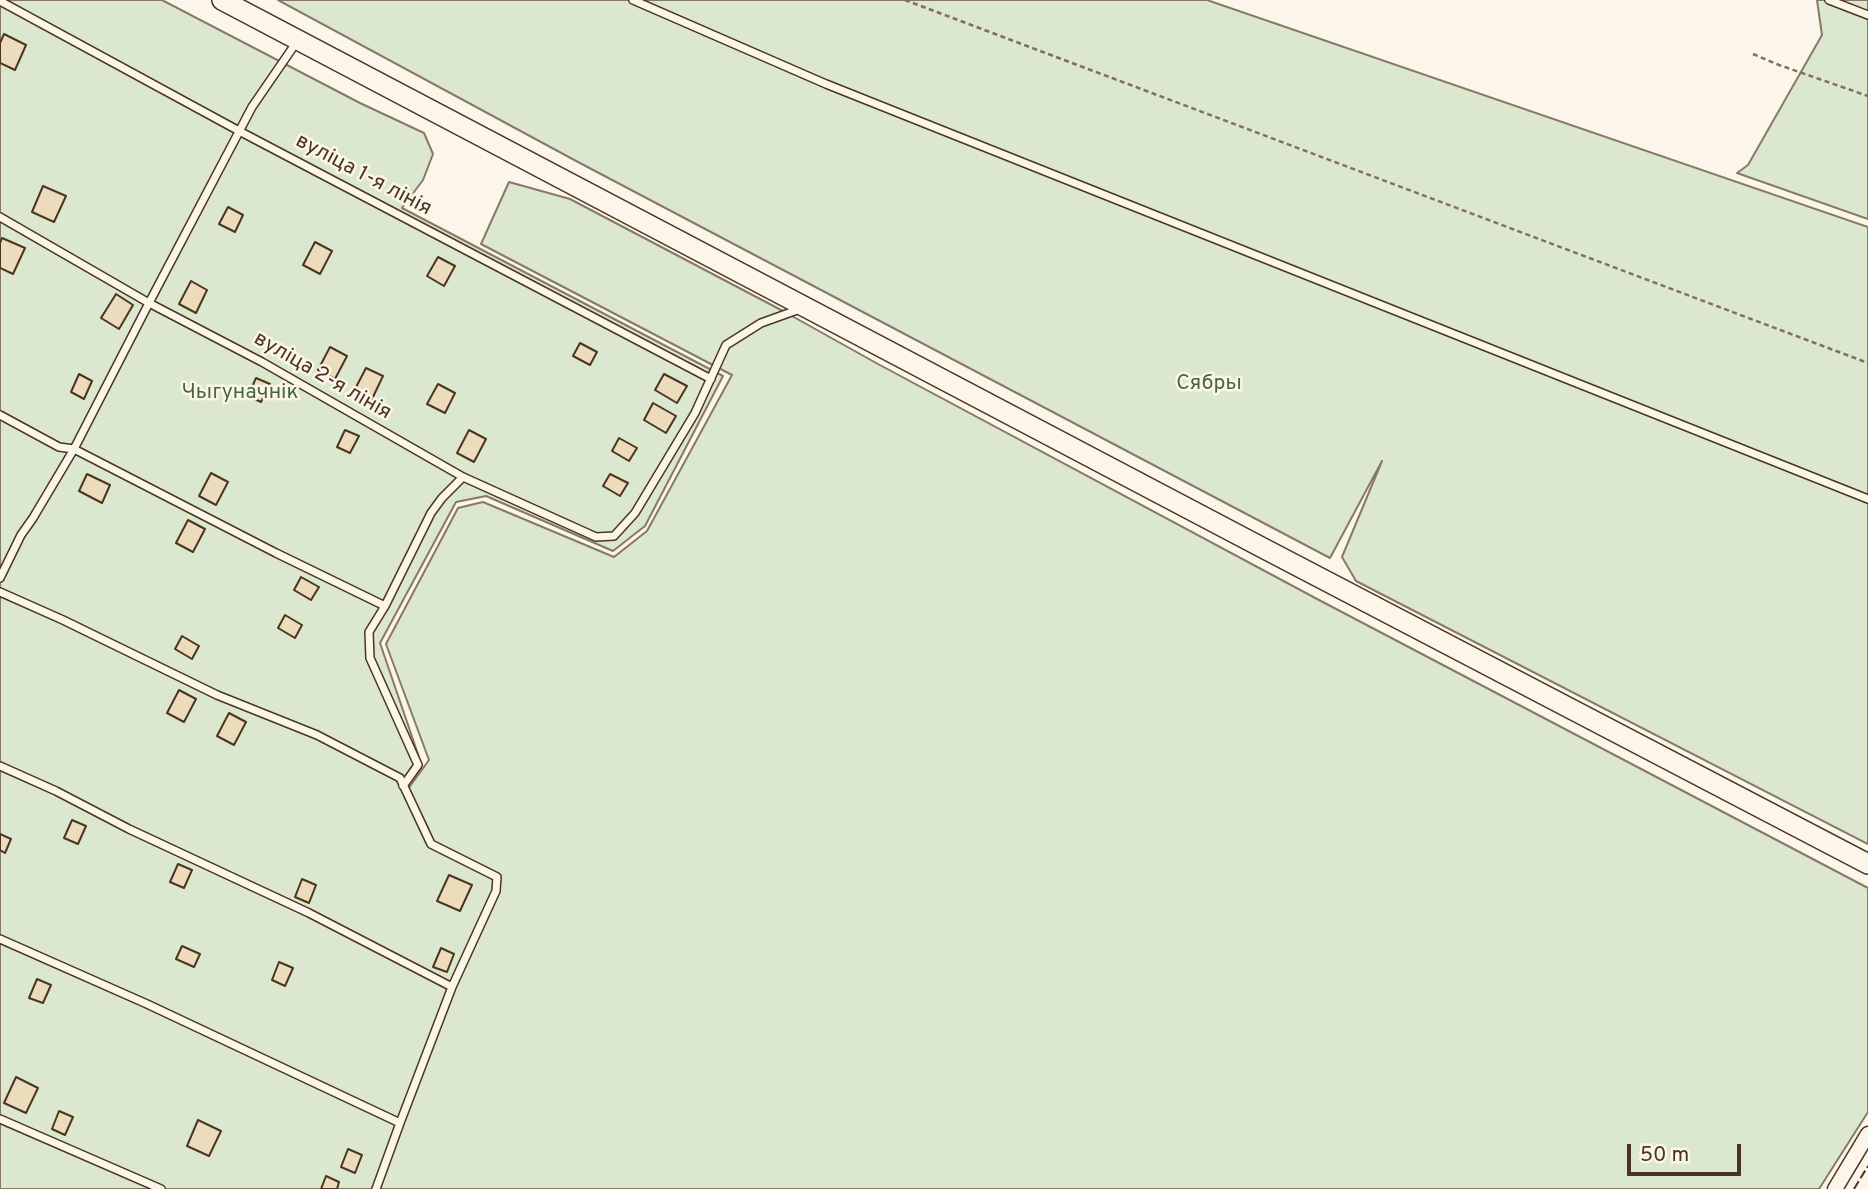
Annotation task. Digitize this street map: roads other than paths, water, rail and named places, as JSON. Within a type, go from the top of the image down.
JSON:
[{"type":"main road","points":[[222,0],[1868,864]]},
{"type":"street","points":[[1835,1189],[1868,1135]]},
{"type":"lane","points":[[634,0],[826,84],[1868,499]]},
{"type":"lane","points":[[1829,0],[1868,15]]},
{"type":"lane","name":"вуліца 1-я лінія","points":[[0,1],[241,132],[710,379]]},
{"type":"lane","points":[[0,578],[21,535],[74,449],[253,107],[298,40]]},
{"type":"lane","name":"вуліца 2-я лінія","points":[[0,217],[463,477],[597,537],[614,536],[635,513],[695,413],[710,379]]},
{"type":"lane","points":[[710,379],[726,345],[761,323],[804,307]]},
{"type":"lane","points":[[0,415],[59,447],[74,449],[385,606]]},
{"type":"lane","points":[[403,786],[418,765],[370,659],[369,632],[385,606],[431,513],[463,477]]},
{"type":"lane","points":[[0,592],[217,695],[317,735],[400,778],[431,844],[497,877],[496,891],[452,987],[376,1189]]},
{"type":"lane","points":[[0,766],[309,913],[452,987]]},
{"type":"lane","points":[[0,939],[147,1004],[400,1123]]},
{"type":"lane","points":[[0,1119],[161,1189]]},
{"type":"park label","name":"Сябры","points":[[1209,385]]},
{"type":"park label","name":"Чыгуначнік","points":[[240,394]]}]
